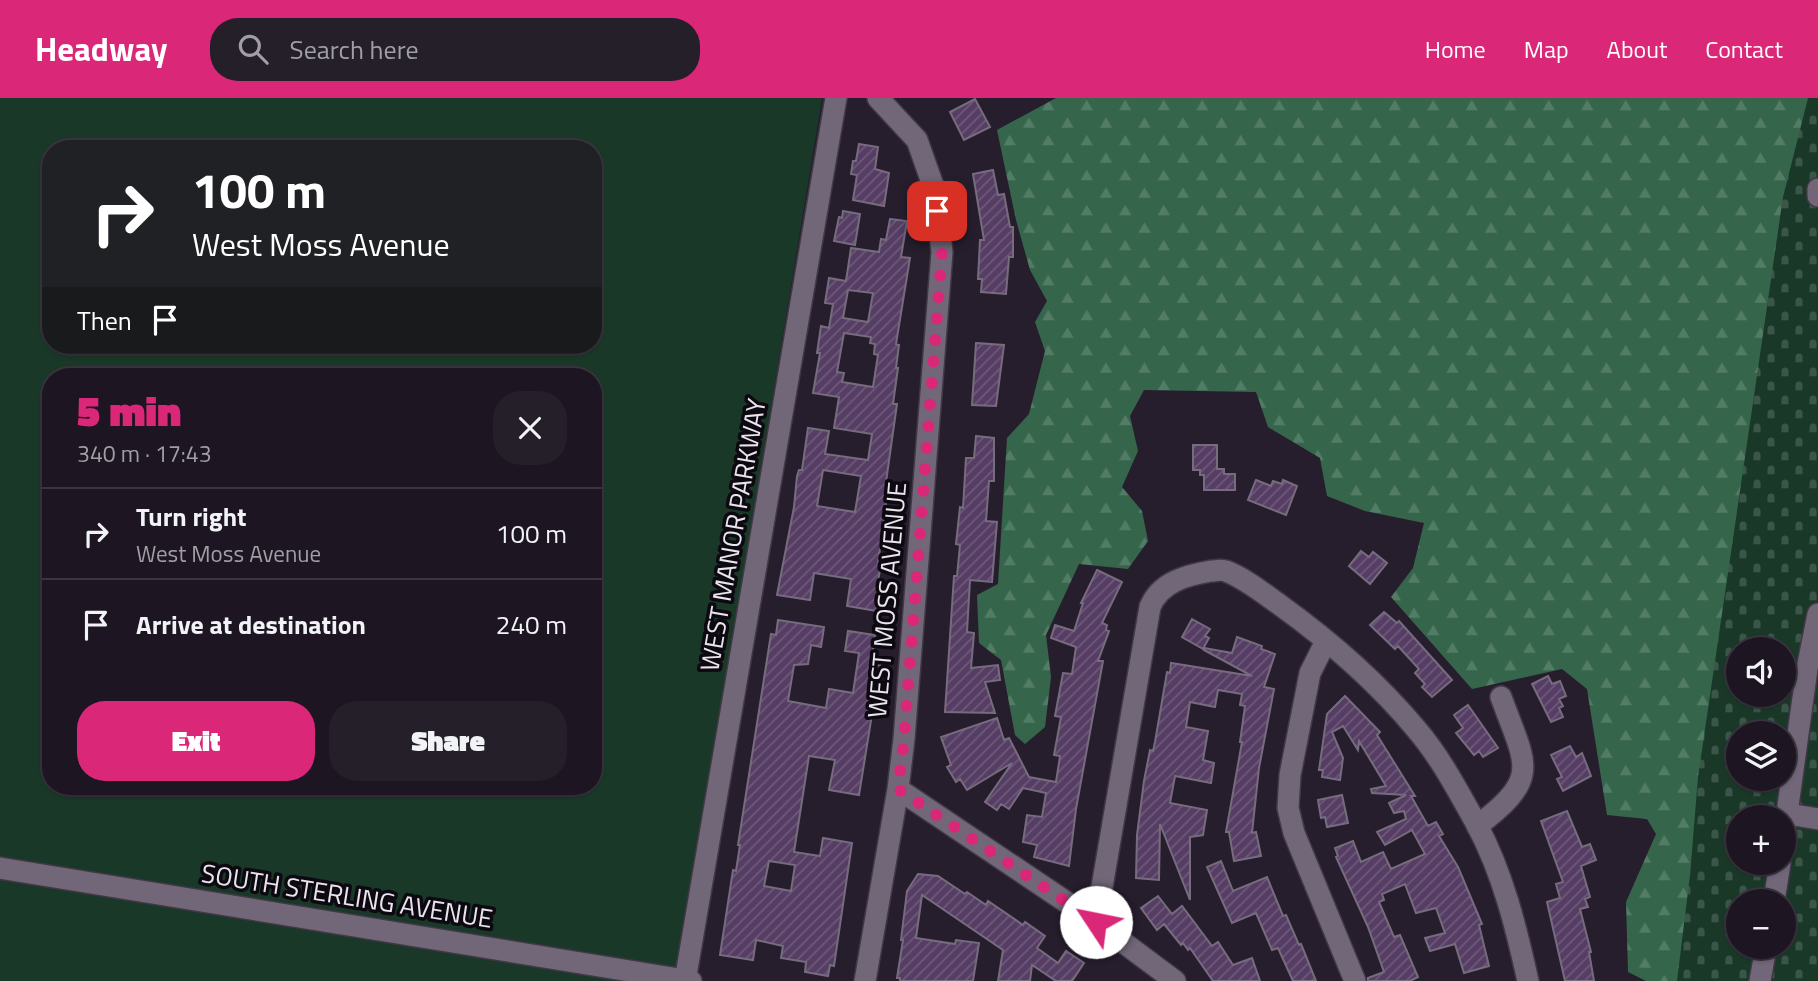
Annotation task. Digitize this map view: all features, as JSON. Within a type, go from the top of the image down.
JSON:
[{"type":"street","name":"WEST MANOR PARKWAY","points":[[687,981],[836,98]]},
{"type":"street","name":"WEST MOSS AVENUE","points":[[865,981],[904,739],[942,252],[934,191],[917,140],[878,98]]},
{"type":"street","points":[[1818,189],[1818,196]]},
{"type":"street","points":[[1096,922],[1149,610],[1158,594],[1190,574],[1224,570],[1258,589],[1326,641],[1382,691],[1419,732],[1477,826],[1499,871],[1528,981]]},
{"type":"street","points":[[1789,805],[1807,669],[1817,627]]},
{"type":"street","points":[[1326,641],[1310,673],[1290,775],[1288,808],[1294,833],[1355,981]]},
{"type":"street","points":[[1477,826],[1508,801],[1519,786],[1523,774],[1522,756],[1501,697]]},
{"type":"street","points":[[898,789],[1096,922],[1175,981]]},
{"type":"street","points":[[1796,815],[1818,819]]},
{"type":"street","name":"SOUTH STERLING AVENUE","points":[[0,868],[687,981]]},
{"type":"street","points":[[1760,981],[1764,959]]},
{"type":"green space","points":[[0,98],[822,98],[676,981],[0,981]]},
{"type":"green space","points":[[1056,98],[1818,98],[1740,637],[1726,637],[1726,707],[1738,707],[1738,721],[1726,721],[1726,791],[1738,791],[1738,805],[1726,805],[1726,875],[1730,875],[1715,898],[1703,981],[1646,981],[1628,972],[1626,902],[1656,834],[1647,819],[1607,815],[1587,689],[1562,669],[1472,689],[1391,597],[1413,568],[1424,523],[1365,511],[1327,496],[1320,458],[1268,427],[1256,392],[1144,390],[1130,416],[1138,451],[1122,487],[1142,511],[1148,541],[1128,569],[1079,564],[1046,635],[1051,677],[1045,727],[1025,744],[1015,735],[1001,660],[979,643],[977,595],[998,584],[1007,438],[1029,414],[1045,351],[1035,322],[1047,301],[1030,270],[1016,220],[997,130]]},
{"type":"green space","points":[[1808,98],[1818,98],[1818,981],[1677,981],[1698,777],[1783,197]]},
{"type":"building","points":[[975,99],[990,127],[964,140],[950,112]]},
{"type":"building","points":[[859,144],[878,147],[875,169],[889,173],[884,206],[853,200],[857,175],[851,174]]},
{"type":"building","points":[[993,170],[998,195],[1004,194],[1010,227],[1013,227],[1013,257],[1009,257],[1006,294],[981,292],[982,279],[978,279],[980,240],[984,240],[973,174]]},
{"type":"building","points":[[843,211],[860,214],[855,245],[834,241],[839,217],[842,218]]},
{"type":"building","points":[[890,219],[907,221],[901,257],[910,258],[896,344],[899,345],[898,368],[893,404],[897,404],[885,489],[888,489],[878,563],[881,564],[877,611],[847,606],[851,579],[814,573],[810,600],[777,595],[808,428],[829,431],[825,454],[868,460],[872,434],[834,428],[839,397],[813,393],[820,353],[817,353],[821,326],[829,328],[833,304],[825,303],[829,278],[846,281],[851,248],[879,252],[881,239],[886,240]],"holes":[[[848,290],[873,293],[868,322],[843,318]],[[844,333],[871,337],[870,343],[875,344],[874,354],[878,355],[873,387],[842,382],[844,373],[837,372]],[[823,470],[861,476],[855,512],[817,506]]]},
{"type":"building","points":[[976,343],[1004,345],[996,406],[972,405]]},
{"type":"building","points":[[976,436],[994,438],[994,481],[989,481],[986,521],[997,522],[992,582],[970,580],[967,632],[974,633],[971,668],[998,665],[1000,680],[985,682],[995,713],[945,712],[954,576],[957,576],[960,545],[956,544],[960,507],[963,508],[966,458],[974,458]]},
{"type":"building","points":[[1193,445],[1217,445],[1217,469],[1224,469],[1224,474],[1235,474],[1235,490],[1204,490],[1204,475],[1200,475],[1200,470],[1193,470]]},
{"type":"building","points":[[1256,480],[1271,486],[1273,481],[1282,484],[1283,480],[1297,486],[1286,515],[1248,500]]},
{"type":"building","points":[[1361,551],[1369,557],[1373,552],[1387,563],[1370,584],[1349,566]]},
{"type":"building","points":[[1097,570],[1122,582],[1102,623],[1107,625],[1106,630],[1109,631],[1098,661],[1103,661],[1076,809],[1069,866],[1034,857],[1037,845],[1023,842],[1027,815],[1042,817],[1046,793],[1023,788],[1009,809],[1001,804],[997,810],[985,802],[1012,763],[967,790],[960,779],[956,782],[947,767],[951,765],[941,737],[997,718],[1004,740],[1009,738],[1029,777],[1056,782],[1060,756],[1054,755],[1061,717],[1055,716],[1063,673],[1072,674],[1076,647],[1051,638],[1055,625],[1074,631],[1081,603]]},
{"type":"building","points":[[1384,612],[1397,623],[1399,621],[1452,680],[1432,697],[1422,687],[1425,684],[1415,673],[1419,669],[1398,646],[1395,649],[1370,625]]},
{"type":"building","points":[[1192,619],[1210,629],[1205,636],[1209,638],[1203,649],[1182,637]]},
{"type":"building","points":[[778,620],[824,627],[821,647],[811,645],[808,664],[794,665],[788,701],[826,708],[829,689],[853,693],[859,653],[845,651],[848,631],[875,635],[871,664],[880,665],[859,795],[829,790],[835,760],[809,756],[794,852],[820,856],[823,838],[852,843],[834,966],[830,965],[828,976],[805,972],[806,962],[781,958],[783,946],[756,940],[753,960],[720,955],[733,870],[736,871],[771,634],[776,635]],"holes":[[[769,861],[795,865],[791,891],[764,886]]]},
{"type":"building","points":[[1237,637],[1275,654],[1264,687],[1274,689],[1259,768],[1252,833],[1256,832],[1261,856],[1234,861],[1229,832],[1226,832],[1242,742],[1245,706],[1240,705],[1242,694],[1218,690],[1215,707],[1190,702],[1186,727],[1208,731],[1203,760],[1214,763],[1211,783],[1175,776],[1170,803],[1207,810],[1203,835],[1190,837],[1190,900],[1160,824],[1159,880],[1136,878],[1137,835],[1144,781],[1171,663],[1252,676],[1204,650],[1232,653]]},
{"type":"building","points":[[1548,676],[1552,684],[1560,681],[1566,696],[1559,699],[1563,706],[1559,708],[1563,717],[1551,722],[1532,684]]},
{"type":"building","points":[[1345,696],[1380,732],[1377,735],[1415,796],[1411,796],[1428,826],[1436,822],[1443,834],[1439,836],[1458,867],[1482,924],[1479,925],[1489,966],[1464,973],[1455,944],[1430,951],[1425,938],[1445,933],[1436,908],[1416,913],[1405,884],[1382,894],[1384,900],[1379,902],[1394,937],[1400,935],[1418,977],[1410,981],[1368,981],[1368,978],[1384,972],[1368,927],[1336,857],[1335,848],[1353,841],[1361,862],[1383,852],[1391,869],[1425,854],[1412,830],[1385,845],[1377,832],[1406,819],[1404,811],[1394,813],[1389,803],[1406,795],[1372,793],[1371,789],[1386,786],[1359,741],[1358,750],[1343,726],[1332,732],[1343,758],[1340,780],[1322,777],[1323,770],[1319,770],[1327,714]]},
{"type":"building","points":[[1468,705],[1498,748],[1483,757],[1479,751],[1474,755],[1456,733],[1463,728],[1454,715]]},
{"type":"building","points":[[1570,746],[1576,757],[1582,753],[1591,776],[1563,791],[1557,779],[1562,777],[1551,755]]},
{"type":"building","points":[[1342,795],[1348,823],[1327,827],[1325,817],[1321,818],[1318,800]]},
{"type":"building","points":[[1567,811],[1582,847],[1590,844],[1596,860],[1581,866],[1590,897],[1585,899],[1588,907],[1580,909],[1591,952],[1594,981],[1565,981],[1547,902],[1560,898],[1556,884],[1563,882],[1541,821]]},
{"type":"building","points":[[1221,861],[1233,891],[1267,877],[1283,916],[1286,915],[1299,945],[1301,944],[1316,981],[1293,981],[1278,948],[1272,950],[1256,913],[1232,923],[1207,867]]},
{"type":"building","points":[[918,874],[938,876],[986,905],[988,901],[1023,925],[1025,922],[1045,936],[1037,948],[1058,963],[1066,951],[1084,963],[1072,981],[1056,981],[1032,965],[1030,981],[998,981],[1003,950],[922,895],[916,938],[955,944],[956,940],[979,943],[973,981],[900,981],[900,978],[897,978],[907,891]]},
{"type":"building","points":[[1158,896],[1172,914],[1182,906],[1212,946],[1218,942],[1233,965],[1252,958],[1260,981],[1213,981],[1190,948],[1188,950],[1183,943],[1181,945],[1164,924],[1157,930],[1141,908]]},
{"type":"route","points":[[937,211],[942,252],[898,789],[1096,922]]}]
